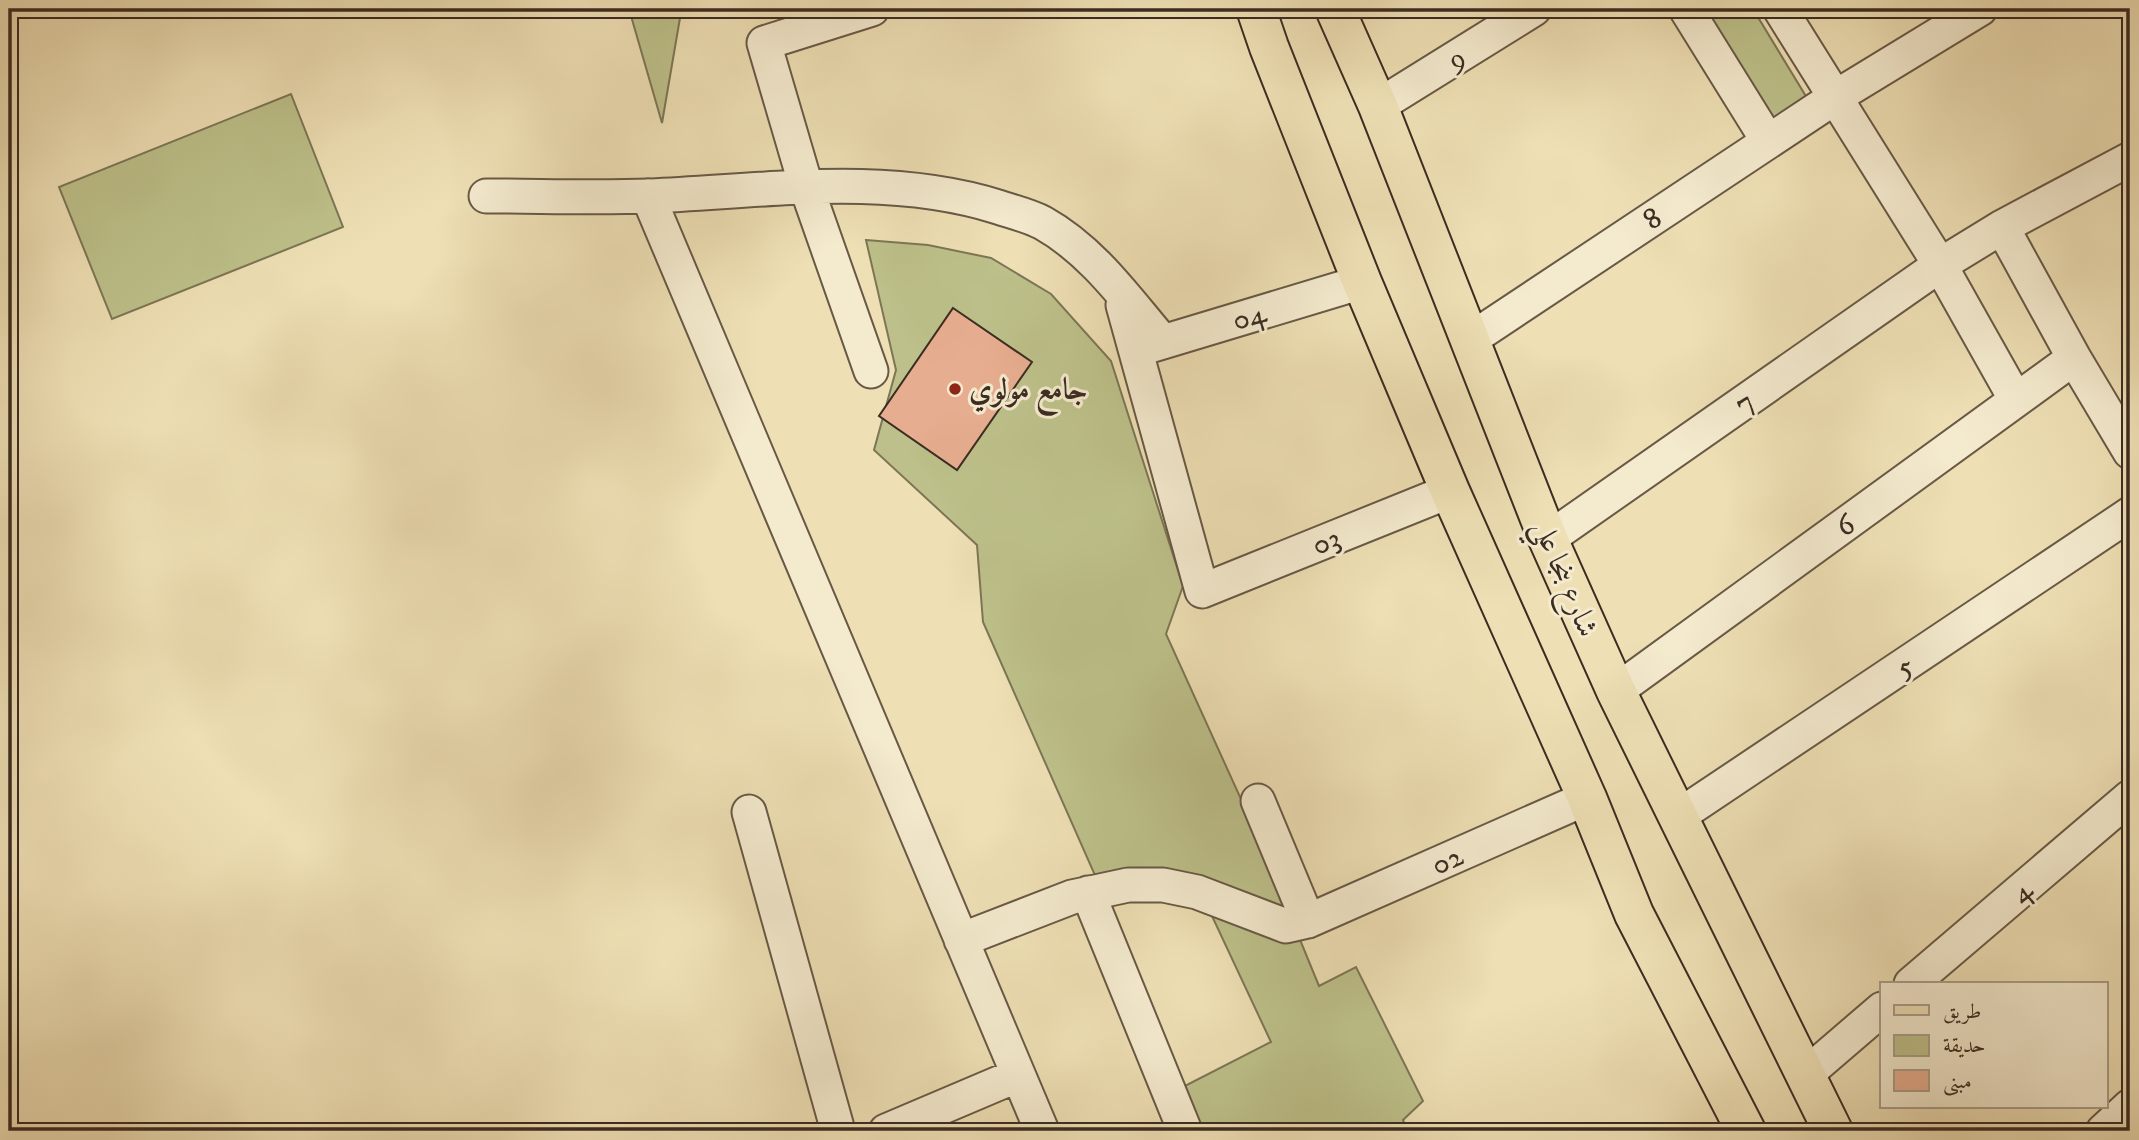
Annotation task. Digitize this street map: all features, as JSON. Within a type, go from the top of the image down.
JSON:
[{"type":"main road","points":[[1256,9],[1362,282],[1450,491],[1587,798],[1634,914],[1746,1131]]},
{"type":"main road","name":"شارع بنجا علي","points":[[1335,9],[1378,106],[1548,539],[1616,691],[1833,1131]]},
{"type":"street","points":[[871,371],[806,186],[764,43],[872,9]]},
{"type":"street","name":"9","points":[[1378,106],[1534,9]]},
{"type":"street","points":[[1686,9],[1768,141]]},
{"type":"street","points":[[1780,9],[1940,265],[2016,400]]},
{"type":"street","name":"8","points":[[1471,339],[1834,98],[1980,9]]},
{"type":"street","name":"7","points":[[1548,539],[1940,265],[2002,227],[2130,159]]},
{"type":"street","points":[[486,196],[648,196],[806,186],[914,190],[982,202],[1041,222],[1068,239],[1118,289],[1150,346]]},
{"type":"street","points":[[648,196],[1042,1131]]},
{"type":"street","points":[[2002,227],[2074,358],[2125,432]]},
{"type":"street","name":"04","points":[[1150,346],[1362,282]]},
{"type":"street","name":"03","points":[[1150,346],[1202,592],[1450,491]]},
{"type":"street","name":"6","points":[[1616,691],[2074,358]]},
{"type":"street","name":"5","points":[[1677,817],[2130,514]]},
{"type":"street","name":"4","points":[[1913,982],[2130,797]]},
{"type":"street","name":"02","points":[[1308,921],[1587,798]]},
{"type":"street","points":[[961,940],[1072,897],[1128,885],[1163,885],[1197,892],[1286,926],[1308,921],[1258,801]]},
{"type":"street","points":[[749,812],[838,1131]]},
{"type":"street","points":[[1088,893],[1185,1131]]},
{"type":"street","points":[[1804,1076],[1880,1011]]},
{"type":"street","points":[[886,1131],[1018,1075]]},
{"type":"street","points":[[2103,1131],[2130,1105]]},
{"type":"green space","points":[[629,9],[686,9],[680,18],[662,123]]},
{"type":"green space","points":[[1704,9],[1753,9],[1807,98],[1773,119]]},
{"type":"green space","points":[[291,94],[343,227],[112,319],[59,187]]},
{"type":"green space","points":[[866,240],[928,245],[991,258],[1051,294],[1111,361],[1183,586],[1166,634],[1255,830],[1319,986],[1356,967],[1423,1101],[1403,1120],[1408,1131],[1198,1131],[1177,1090],[1271,1042],[1212,916],[1176,896],[1135,896],[1109,907],[983,622],[977,545],[874,450],[896,370]]},
{"type":"building","name":"جامع مولوي","points":[[953,308],[1032,362],[957,470],[879,416]]},
{"type":"place","name":"جامع مولوي","points":[[955,389]]}]
